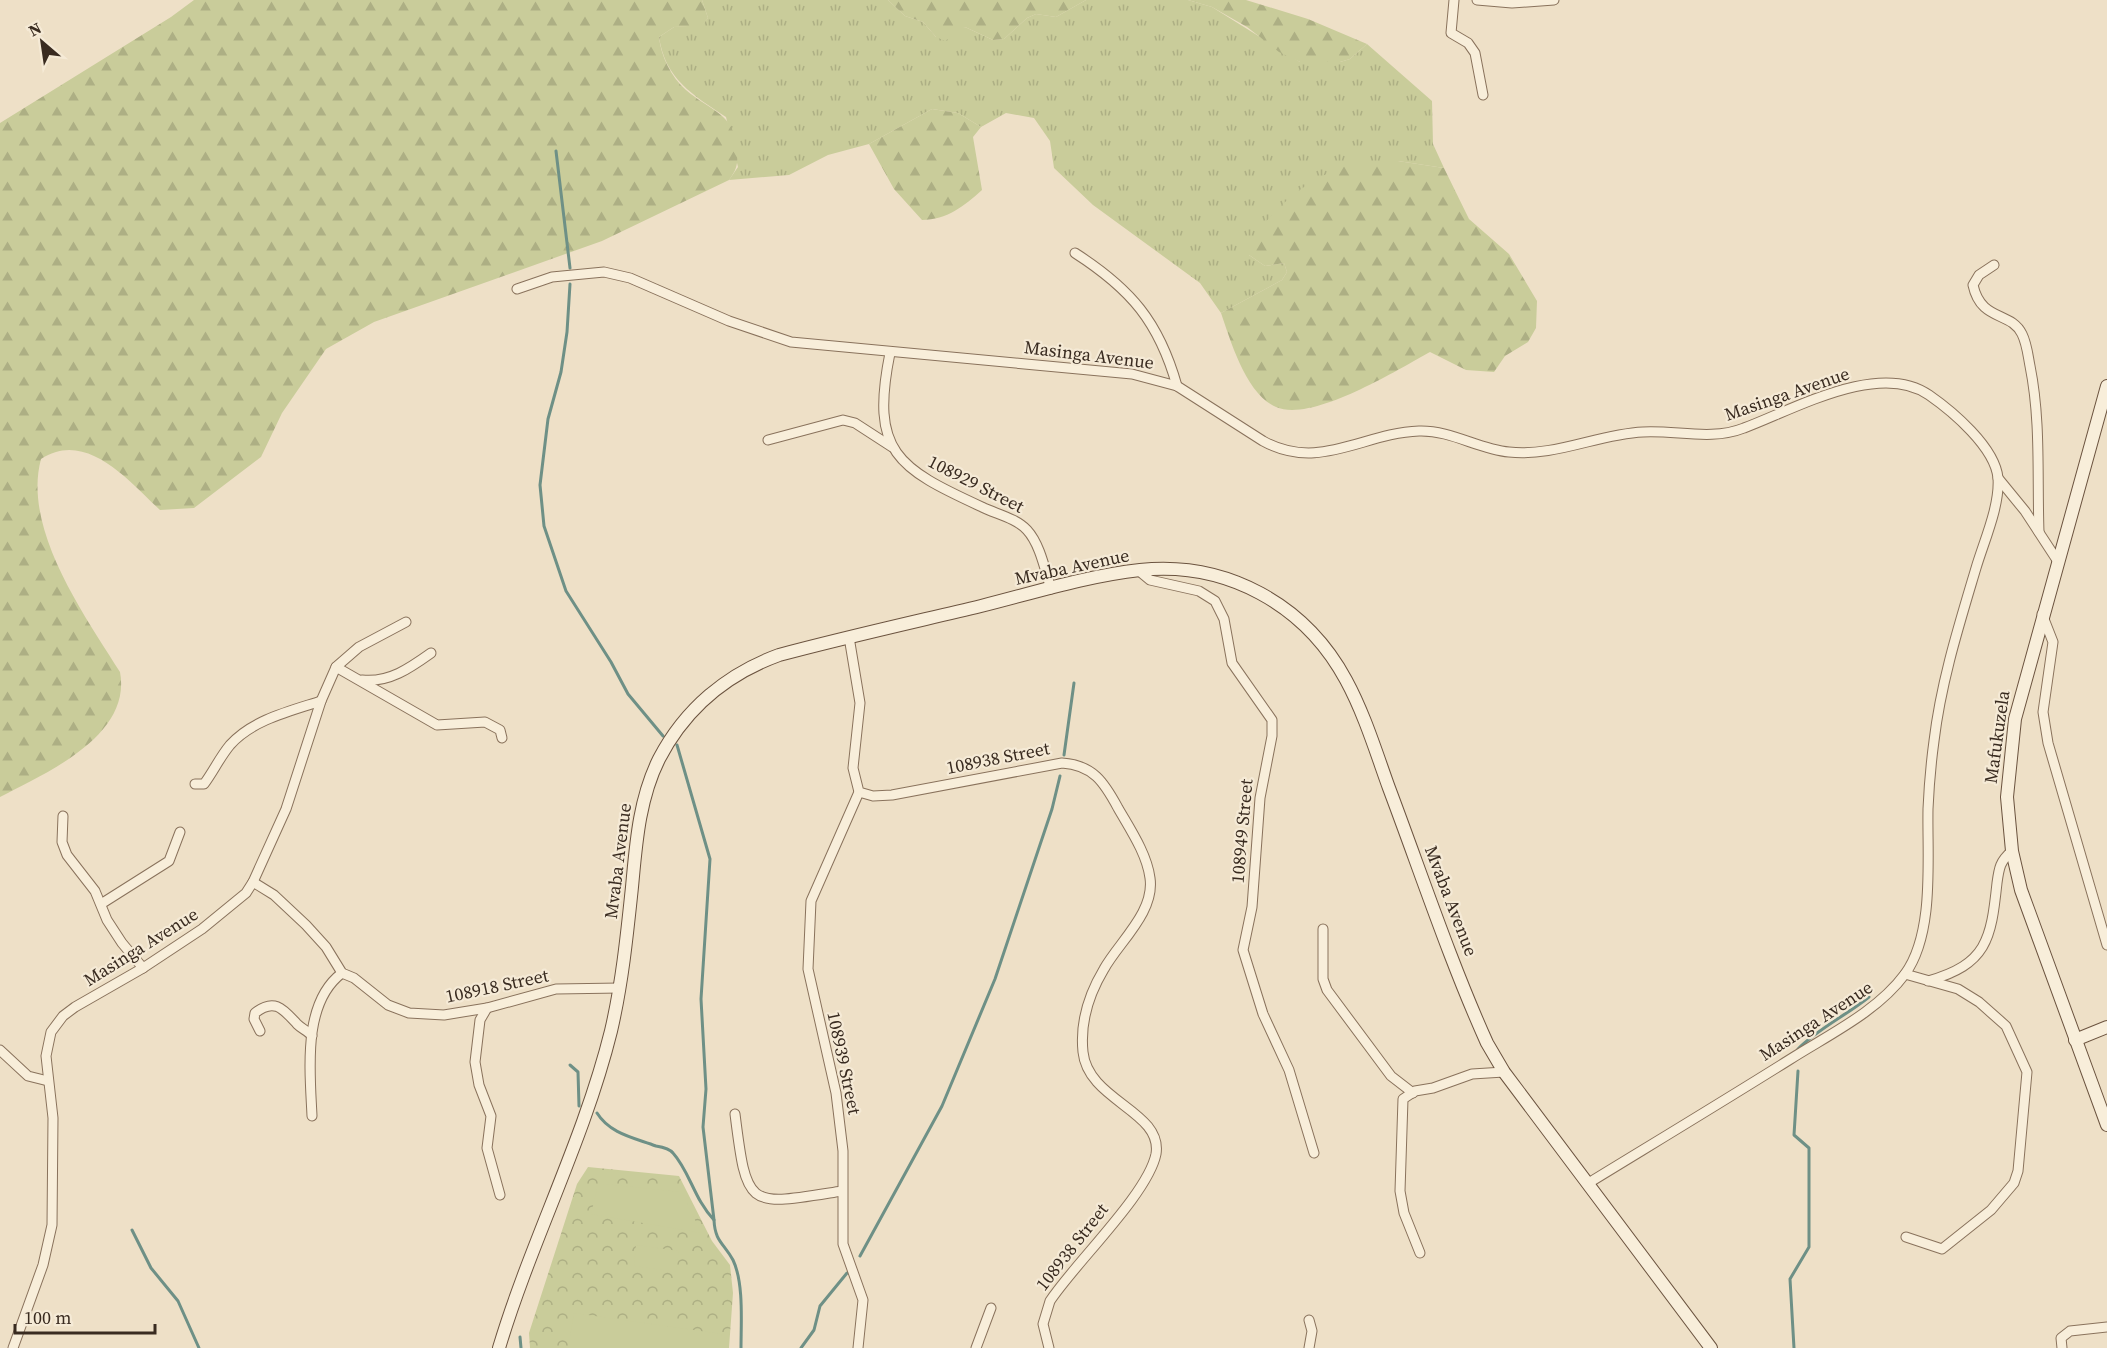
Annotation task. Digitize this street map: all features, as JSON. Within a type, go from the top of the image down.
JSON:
[{"type":"street","points":[[1454,0],[1450,33],[1468,43],[1475,52],[1483,95]]},
{"type":"street","points":[[1477,0],[1512,3],[1554,0]]},
{"type":"street","points":[[1075,253],[1101,271],[1144,311],[1161,339],[1177,386]]},
{"type":"street","points":[[1994,265],[1978,275],[1972,285],[1978,300],[1988,311],[1998,318],[2015,323],[2024,338],[2036,390],[2039,428],[2039,532]]},
{"type":"street","name":"Masinga Avenue","points":[[517,289],[552,277],[604,272],[630,278],[729,321],[791,342],[1132,374],[1177,386],[1277,449],[1298,452],[1336,451],[1380,438],[1419,431],[1463,439],[1494,450],[1527,453],[1641,432],[1714,435],[1738,430],[1780,412],[1857,386],[1900,383],[1924,391],[1959,419],[1984,449],[1998,478],[1994,506],[1951,649],[1938,717],[1928,803],[1925,908],[1921,938],[1905,974],[1886,995],[1843,1026],[1587,1184]]},
{"type":"street","name":"108929 Street","points":[[890,353],[882,402],[885,432],[892,447]]},
{"type":"street","name":"Mafukuzela","points":[[2107,386],[2102,419],[2057,560],[2021,691],[2010,752],[2007,797],[2012,851],[2033,927],[2107,1125]]},
{"type":"street","name":"108929 Street","points":[[768,440],[843,420],[855,423],[892,447],[915,473],[1022,526],[1035,543],[1051,589]]},
{"type":"street","points":[[1998,478],[2025,510],[2057,560]]},
{"type":"street","name":"Mvaba Avenue","points":[[499,1348],[601,1069],[620,988],[643,804],[651,778],[676,732],[697,706],[747,668],[780,655],[1138,570],[1178,569],[1199,572],[1245,585],[1287,609],[1330,654],[1359,707],[1487,1043],[1504,1072],[1711,1348]]},
{"type":"street","name":"108949 Street","points":[[1138,570],[1150,580],[1204,593],[1218,604],[1224,619],[1232,663],[1273,722],[1260,798],[1252,907],[1243,950],[1263,1014],[1289,1070],[1314,1153]]},
{"type":"street","points":[[2042,613],[2051,631],[2054,648],[2043,712],[2048,743],[2107,945]]},
{"type":"street","name":"Masinga Avenue","points":[[13,1348],[43,1265],[52,1225],[53,1118],[48,1081],[48,1042],[57,1023],[75,1007],[143,968],[215,920],[246,893],[286,809],[321,701],[336,668],[359,647],[406,622]]},
{"type":"street","points":[[849,637],[860,692],[853,768],[859,792]]},
{"type":"street","points":[[357,679],[372,681],[393,676],[431,653]]},
{"type":"street","points":[[336,668],[437,725],[484,722],[500,730],[502,738]]},
{"type":"street","points":[[195,784],[204,784],[230,746],[250,730],[275,717],[321,701]]},
{"type":"street","name":"108938 Street","points":[[859,792],[873,796],[892,795],[1062,763],[1082,766],[1098,776],[1112,797],[1148,868],[1151,882],[1146,903],[1130,932],[1104,969],[1087,1006],[1082,1050],[1084,1063],[1098,1086],[1132,1111],[1153,1133],[1156,1154],[1140,1187],[1050,1300],[1043,1324],[1049,1348]]},
{"type":"street","name":"108939 Street","points":[[858,1348],[862,1299],[843,1244],[843,1152],[836,1093],[808,978],[810,915],[816,886],[859,792]]},
{"type":"street","points":[[63,816],[62,842],[67,855],[95,891],[117,935],[143,968]]},
{"type":"street","points":[[101,904],[169,861],[180,832]]},
{"type":"street","points":[[1928,981],[1954,971],[1984,949],[1992,918],[1999,869],[2003,859],[2012,851]]},
{"type":"street","name":"108918 Street","points":[[253,882],[274,895],[306,925],[326,947],[342,973],[354,978],[388,1005],[409,1013],[444,1015],[487,1008],[556,989],[620,988]]},
{"type":"street","points":[[1323,929],[1323,979],[1327,990],[1391,1076],[1413,1093]]},
{"type":"street","points":[[312,1116],[310,1078],[312,1036],[318,1005],[326,988],[342,973]]},
{"type":"street","points":[[1905,974],[1971,995],[1998,1017],[2025,1063],[2026,1089],[2018,1171],[2004,1196],[1942,1249],[1906,1237]]},
{"type":"street","points":[[260,1030],[254,1019],[255,1013],[275,1006],[289,1013],[296,1023],[312,1036]]},
{"type":"street","points":[[487,1008],[480,1020],[475,1062],[479,1085],[491,1116],[487,1148],[500,1195]]},
{"type":"street","points":[[2074,1040],[2107,1027]]},
{"type":"street","points":[[0,1050],[28,1076],[48,1081]]},
{"type":"street","points":[[1420,1253],[1404,1213],[1400,1191],[1403,1099],[1413,1093],[1472,1074],[1504,1072]]},
{"type":"street","points":[[735,1114],[745,1178],[757,1196],[767,1200],[788,1200],[842,1191]]},
{"type":"street","points":[[976,1348],[991,1308]]},
{"type":"street","points":[[1309,1320],[1312,1331],[1309,1348]]},
{"type":"street","points":[[2062,1348],[2061,1338],[2066,1332],[2107,1327]]},
{"type":"green space","points":[[194,0],[702,0],[708,18],[702,26],[674,27],[659,37],[660,44],[664,59],[681,85],[720,114],[732,128],[737,150],[736,166],[729,180],[602,241],[374,322],[326,349],[282,413],[261,457],[194,508],[160,510],[121,473],[90,454],[74,450],[58,451],[41,459],[38,486],[40,514],[48,542],[60,571],[120,672],[120,695],[113,715],[82,750],[0,797],[0,123],[171,17]]},
{"type":"green space","points":[[702,0],[888,0],[905,16],[923,22],[936,37],[965,27],[993,40],[1004,39],[1027,18],[1036,14],[1056,17],[1086,0],[1188,0],[1212,7],[1300,62],[1340,62],[1350,59],[1367,44],[1432,101],[1433,144],[1444,168],[1398,161],[1249,255],[1265,266],[1284,263],[1287,272],[1282,280],[1221,313],[1200,283],[1093,205],[1054,168],[1050,141],[1034,118],[1006,113],[981,127],[958,113],[932,109],[869,144],[828,155],[789,175],[729,180],[738,167],[726,117],[692,93],[674,75],[662,52],[659,37],[674,27],[702,25],[708,18]]},
{"type":"green space","points":[[888,0],[1086,0],[1056,17],[1036,14],[1027,18],[1004,39],[993,40],[965,27],[945,41],[936,37],[923,22],[905,16]]},
{"type":"green space","points":[[1188,0],[1246,0],[1308,19],[1367,44],[1350,59],[1340,62],[1300,62],[1279,52],[1247,27],[1212,7]]},
{"type":"green space","points":[[932,109],[958,113],[981,127],[973,137],[982,190],[962,207],[947,215],[922,220],[894,189],[869,144]]},
{"type":"green space","points":[[1360,161],[1398,161],[1444,168],[1469,219],[1509,254],[1537,301],[1536,328],[1528,342],[1505,356],[1494,372],[1466,370],[1430,352],[1376,382],[1332,401],[1311,408],[1292,410],[1276,407],[1256,391],[1248,379],[1235,352],[1221,313],[1282,280],[1287,272],[1284,263],[1265,266],[1249,255],[1247,245],[1271,216],[1309,183]]},
{"type":"green space","points":[[588,1167],[679,1176],[712,1241],[730,1265],[733,1293],[729,1348],[530,1348],[529,1333],[577,1184]]},
{"type":"green space","points":[[603,1184],[682,1192],[701,1233],[591,1214],[597,1189]]},
{"type":"green space","points":[[636,1245],[679,1251],[676,1272],[634,1266]]},
{"type":"green space","points":[[574,1313],[722,1334],[720,1348],[568,1348]]},
{"type":"waterway","points":[[556,151],[570,268]]},
{"type":"waterway","points":[[570,284],[567,332],[561,372],[548,419],[540,485],[544,526],[566,591],[611,662],[628,694],[663,736]]},
{"type":"waterway","points":[[1064,755],[1074,683]]},
{"type":"waterway","points":[[677,745],[710,859],[701,999],[706,1089],[703,1127],[714,1220]]},
{"type":"waterway","points":[[860,1256],[942,1106],[995,979],[1052,809],[1060,776]]},
{"type":"waterway","points":[[1798,1049],[1869,997]]},
{"type":"waterway","points":[[570,1065],[578,1072],[579,1106]]},
{"type":"waterway","points":[[1794,1348],[1790,1279],[1809,1247],[1809,1148],[1794,1135],[1798,1071]]},
{"type":"waterway","points":[[597,1113],[616,1131],[666,1148],[679,1160],[707,1212],[714,1220],[718,1238],[737,1269],[741,1303],[741,1348]]},
{"type":"waterway","points":[[132,1230],[151,1268],[178,1301],[199,1348]]},
{"type":"waterway","points":[[801,1348],[814,1330],[820,1306],[847,1273]]},
{"type":"waterway","points":[[520,1337],[521,1348]]}]
